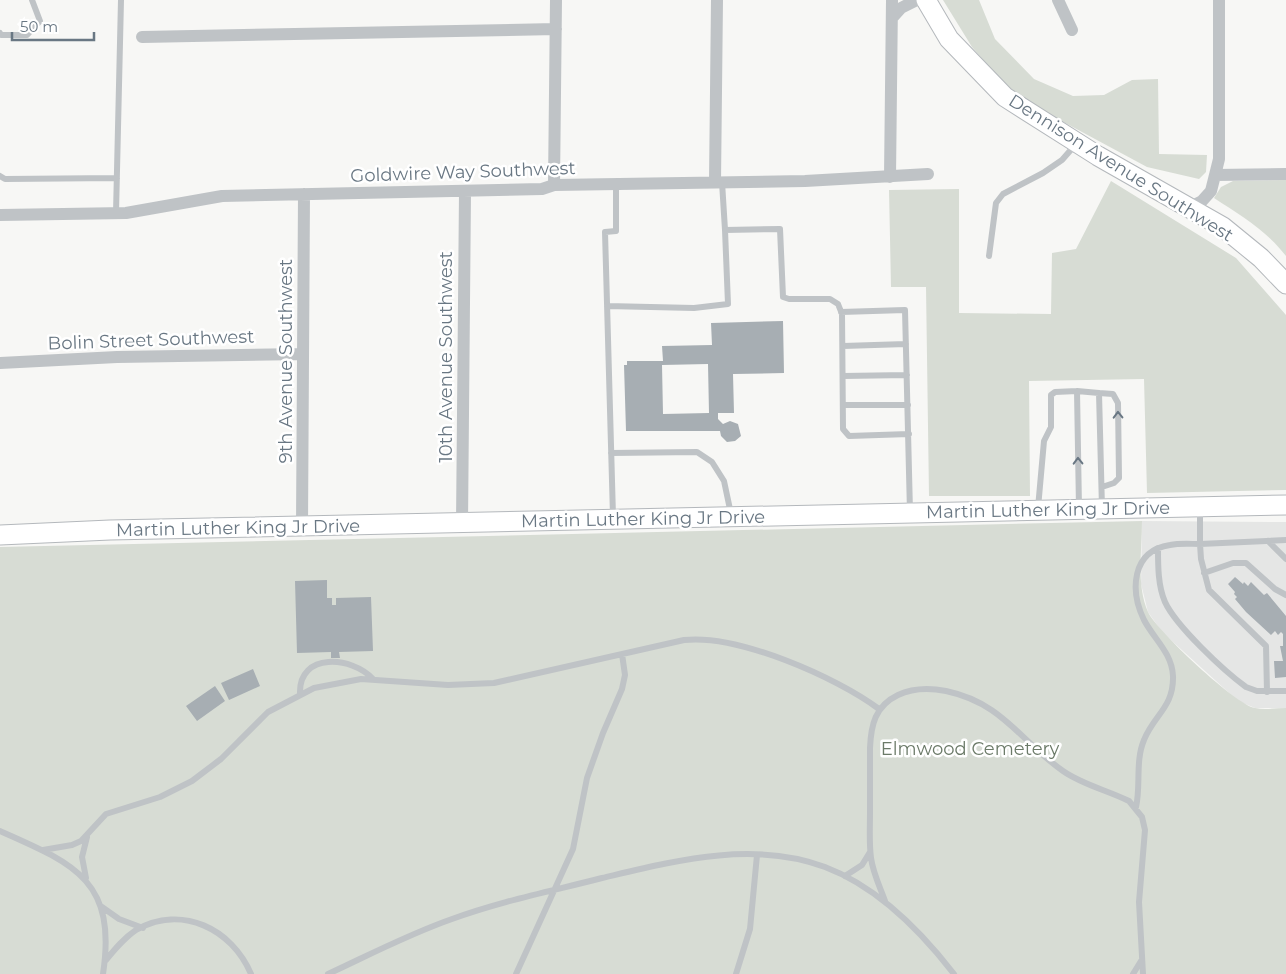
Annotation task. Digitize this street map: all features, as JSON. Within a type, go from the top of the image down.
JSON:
[{"type":"main road","name":"Dennison Avenue Southwest","points":[[926,0],[949,39],[1005,97],[1077,143],[1223,227],[1261,258],[1286,284]]},
{"type":"main road","name":"Martin Luther King Jr Drive","points":[[0,535],[110,530],[1286,505]]},
{"type":"street","points":[[554,185],[556,0]]},
{"type":"street","points":[[717,0],[718,182]]},
{"type":"street","points":[[890,177],[892,0]]},
{"type":"street","points":[[892,18],[901,8],[917,0]]},
{"type":"street","points":[[1058,0],[1072,30]]},
{"type":"street","points":[[1190,207],[1202,201],[1211,191],[1219,159],[1219,0]]},
{"type":"street","points":[[142,37],[556,28]]},
{"type":"street","name":"Goldwire Way Southwest","points":[[0,215],[116,213],[222,196],[464,192],[542,189],[554,185],[890,177],[928,174]]},
{"type":"street","points":[[1215,175],[1286,174]]},
{"type":"street","name":"10th Avenue Southwest","points":[[462,524],[464,192]]},
{"type":"street","name":"9th Avenue Southwest","points":[[302,527],[304,194]]},
{"type":"street","name":"Bolin Street Southwest","points":[[0,363],[117,357],[303,354]]},
{"type":"lane","points":[[0,36],[27,35],[40,22],[32,0]]},
{"type":"lane","points":[[116,213],[121,0]]},
{"type":"lane","points":[[989,256],[996,203],[1002,194],[1044,174],[1062,160],[1077,143]]},
{"type":"lane","points":[[0,176],[6,179],[117,178]]},
{"type":"lane","points":[[607,306],[694,308],[728,304],[724,230],[718,182]]},
{"type":"lane","points":[[613,520],[605,232],[616,230],[616,184]]},
{"type":"lane","points":[[724,230],[780,229],[783,297],[789,299],[830,299],[838,304],[841,312],[843,429],[849,436],[908,434]]},
{"type":"lane","points":[[841,312],[905,310],[910,513]]},
{"type":"lane","points":[[842,346],[906,344]]},
{"type":"lane","points":[[843,376],[907,375]]},
{"type":"lane","points":[[1077,391],[1079,509]]},
{"type":"lane","points":[[1038,510],[1042,451],[1051,427],[1051,395],[1055,392],[1077,391],[1113,394],[1118,403],[1119,478],[1114,483],[1102,487]]},
{"type":"lane","points":[[1099,392],[1102,509]]},
{"type":"lane","points":[[843,405],[908,405]]},
{"type":"lane","points":[[611,453],[697,452],[712,462],[724,481],[732,517]]},
{"type":"lane","points":[[1200,507],[1200,544],[1204,573],[1209,590],[1266,646],[1268,692]]},
{"type":"lane","points":[[1136,808],[1139,794],[1139,761],[1144,740],[1167,706],[1173,687],[1172,666],[1168,656],[1144,621],[1134,586],[1135,576],[1143,559],[1158,548],[1170,545],[1286,540]]},
{"type":"lane","points":[[1268,541],[1286,559]]},
{"type":"lane","points":[[1158,548],[1161,586],[1165,602],[1172,614],[1241,683],[1257,691],[1286,691]]},
{"type":"lane","points":[[1204,573],[1233,563],[1246,564],[1275,590],[1286,595]]},
{"type":"lane","points":[[43,850],[72,846],[81,841],[106,814],[160,797],[198,777],[221,759],[268,712],[300,693],[337,682],[373,679],[448,685],[494,682],[684,640],[718,640],[828,678],[846,687],[879,710]]},
{"type":"lane","points":[[516,974],[573,850],[587,778],[622,689],[625,675],[622,654]]},
{"type":"lane","points":[[300,693],[300,683],[304,674],[316,665],[350,663],[365,670],[373,679]]},
{"type":"lane","points":[[886,902],[874,871],[870,851],[871,736],[873,724],[879,710],[892,698],[914,690],[937,690],[962,695],[1000,715],[1043,755],[1065,772],[1128,801],[1142,817],[1145,830],[1138,902],[1143,974]]},
{"type":"lane","points":[[0,831],[43,850],[76,869],[88,881]]},
{"type":"lane","points":[[88,833],[82,857],[88,881],[102,906],[104,916],[105,960],[103,974]]},
{"type":"lane","points":[[845,876],[862,865],[870,851]]},
{"type":"lane","points":[[328,974],[400,940],[453,918],[554,890],[682,860],[721,855],[793,858],[825,867],[845,876],[886,902],[924,938],[954,974]]},
{"type":"lane","points":[[736,974],[750,928],[757,855]]},
{"type":"lane","points":[[102,906],[119,919],[142,928]]},
{"type":"lane","points":[[105,960],[127,937],[142,928],[174,920],[186,920],[205,924],[232,943],[251,974]]},
{"type":"lane","points":[[1133,974],[1141,961]]},
{"type":"shaded area","points":[[1142,521],[1286,522],[1286,708],[1255,708],[1238,701],[1162,632],[1148,612],[1141,584]]},
{"type":"green space","points":[[943,0],[979,0],[995,39],[1034,79],[1073,96],[1104,95],[1132,80],[1158,79],[1159,154],[1207,155],[1206,172],[1199,179],[1147,167],[1030,104],[1003,83],[972,47]]},
{"type":"green space","points":[[1286,180],[1286,256],[1262,231],[1214,198],[1221,187],[1233,181]]},
{"type":"green space","points":[[1111,181],[1236,258],[1286,315],[1286,490],[1147,493],[1144,379],[1029,381],[1030,496],[929,496],[926,287],[891,287],[889,190],[959,189],[959,313],[1051,314],[1052,253],[1076,249]]},
{"type":"green space","name":"Elmwood Cemetery","points":[[1142,521],[1140,567],[1142,590],[1144,602],[1154,621],[1198,666],[1245,704],[1259,709],[1286,708],[1286,974],[0,974],[0,547]]},
{"type":"building","points":[[783,321],[784,373],[733,374],[734,413],[718,413],[718,419],[723,424],[730,421],[738,424],[741,436],[735,441],[727,442],[721,436],[720,431],[626,431],[624,365],[627,365],[627,361],[663,361],[662,346],[712,345],[711,323]],"holes":[[[708,364],[709,413],[663,414],[662,365]]]},
{"type":"building","points":[[1235,577],[1248,586],[1251,582],[1264,595],[1267,593],[1286,616],[1286,677],[1275,678],[1274,661],[1283,661],[1280,646],[1283,646],[1283,634],[1281,632],[1278,635],[1275,631],[1271,635],[1235,599],[1237,597],[1234,594],[1235,592],[1228,584]]},
{"type":"building","points":[[327,580],[327,598],[332,598],[332,605],[336,605],[336,598],[371,597],[373,651],[339,652],[340,658],[331,658],[331,652],[297,653],[295,581]]},
{"type":"building","points":[[253,669],[260,686],[229,700],[221,683]]},
{"type":"building","points":[[215,686],[225,701],[197,721],[186,706]]}]
